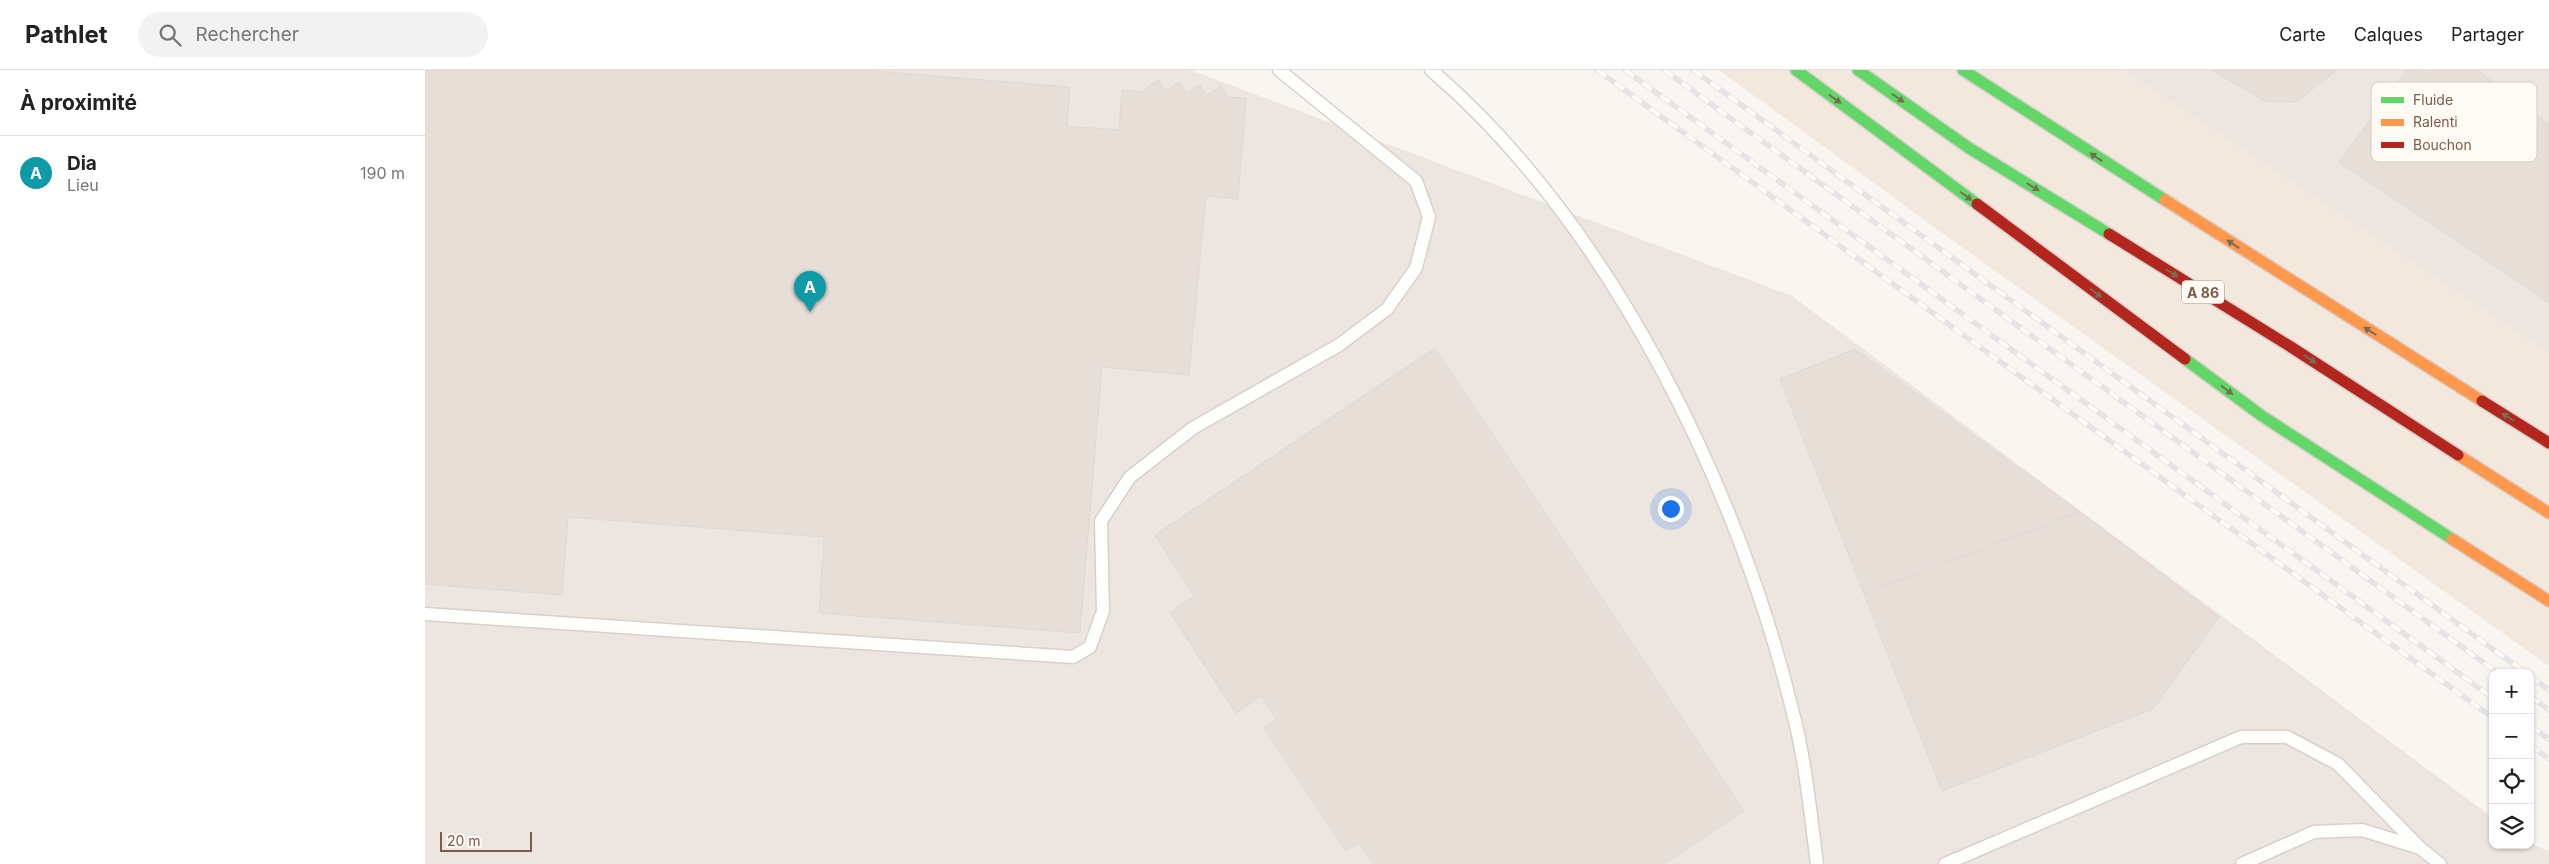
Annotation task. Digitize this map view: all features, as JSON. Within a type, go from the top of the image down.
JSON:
[{"type":"highway","points":[[1796,70],[2262,416],[2549,601]]},
{"type":"highway","name":"A 86","points":[[1858,70],[1969,148],[2299,352],[2549,513]]},
{"type":"highway","points":[[1963,70],[2325,303],[2549,443]]},
{"type":"lane","points":[[425,614],[1073,657],[1090,647],[1103,610],[1101,521],[1130,477],[1193,428],[1339,345],[1387,309],[1416,268],[1429,218],[1416,181],[1279,70]]},
{"type":"lane","points":[[1431,70],[1506,146],[1565,217],[1598,265],[1649,348],[1713,475],[1745,553],[1773,637],[1796,723],[1817,864]]},
{"type":"lane","points":[[1945,864],[2241,737],[2287,737],[2339,764],[2420,848],[2439,864]]},
{"type":"lane","points":[[2242,864],[2314,832],[2362,830],[2420,848]]},
{"type":"shaded area","points":[[425,70],[1190,70],[1792,296],[2489,815],[2489,849],[2534,849],[2534,844],[2549,852],[2549,864],[425,864]]},
{"type":"shaded area","points":[[1719,70],[2549,70],[2549,666],[1952,240]]},
{"type":"shaded area","points":[[2123,70],[2549,70],[2549,352]]},
{"type":"building","points":[[425,70],[864,70],[1070,87],[1067,126],[1119,130],[1122,90],[1141,92],[1158,80],[1165,91],[1179,82],[1186,93],[1200,85],[1206,96],[1221,86],[1228,97],[1246,98],[1238,199],[1206,196],[1189,375],[1102,367],[1080,633],[819,613],[824,537],[568,517],[562,595],[425,584]]},
{"type":"building","points":[[2212,70],[2337,70],[2296,102],[2265,101]]},
{"type":"building","points":[[2407,70],[2420,70],[2425,73],[2427,70],[2477,70],[2493,82],[2398,82]]},
{"type":"building","points":[[2537,115],[2549,124],[2549,303],[2339,162],[2371,119],[2371,162],[2537,162]]},
{"type":"building","points":[[1435,348],[1744,811],[1664,864],[1373,864],[1359,843],[1346,851],[1264,728],[1276,719],[1262,696],[1236,713],[1170,613],[1194,596],[1155,535]]},
{"type":"building","points":[[1855,349],[2080,512],[1864,594],[1780,379]]},
{"type":"building","points":[[2080,512],[2219,617],[2153,709],[1942,791],[1864,594]]},
{"type":"railway","points":[[1597,70],[2489,715]]},
{"type":"railway","points":[[1625,70],[2489,695]]},
{"type":"railway","points":[[1664,70],[2492,669]]},
{"type":"railway","points":[[1693,70],[2520,669]]},
{"type":"railway","points":[[2534,679],[2549,690]]},
{"type":"railway","points":[[2534,699],[2549,710]]},
{"type":"railway","points":[[2534,729],[2549,739]]},
{"type":"railway","points":[[2534,748],[2549,759]]},
{"type":"traffic: fast","points":[[1796,70],[1977,204]]},
{"type":"traffic: fast","points":[[1858,70],[1969,148],[2109,234]]},
{"type":"traffic: fast","points":[[1963,70],[2165,200]]},
{"type":"traffic: fast","points":[[2185,359],[2262,416],[2452,539]]},
{"type":"traffic: slow","points":[[2165,200],[2482,401]]},
{"type":"traffic: slow","points":[[2458,455],[2549,513]]},
{"type":"traffic: slow","points":[[2452,539],[2549,601]]},
{"type":"traffic: jam","points":[[1977,204],[2185,359]]},
{"type":"traffic: jam","points":[[2109,234],[2291,347],[2458,455]]},
{"type":"traffic: jam","points":[[2482,401],[2549,443]]},
{"type":"place","name":"Dia","points":[[810,312]]}]
